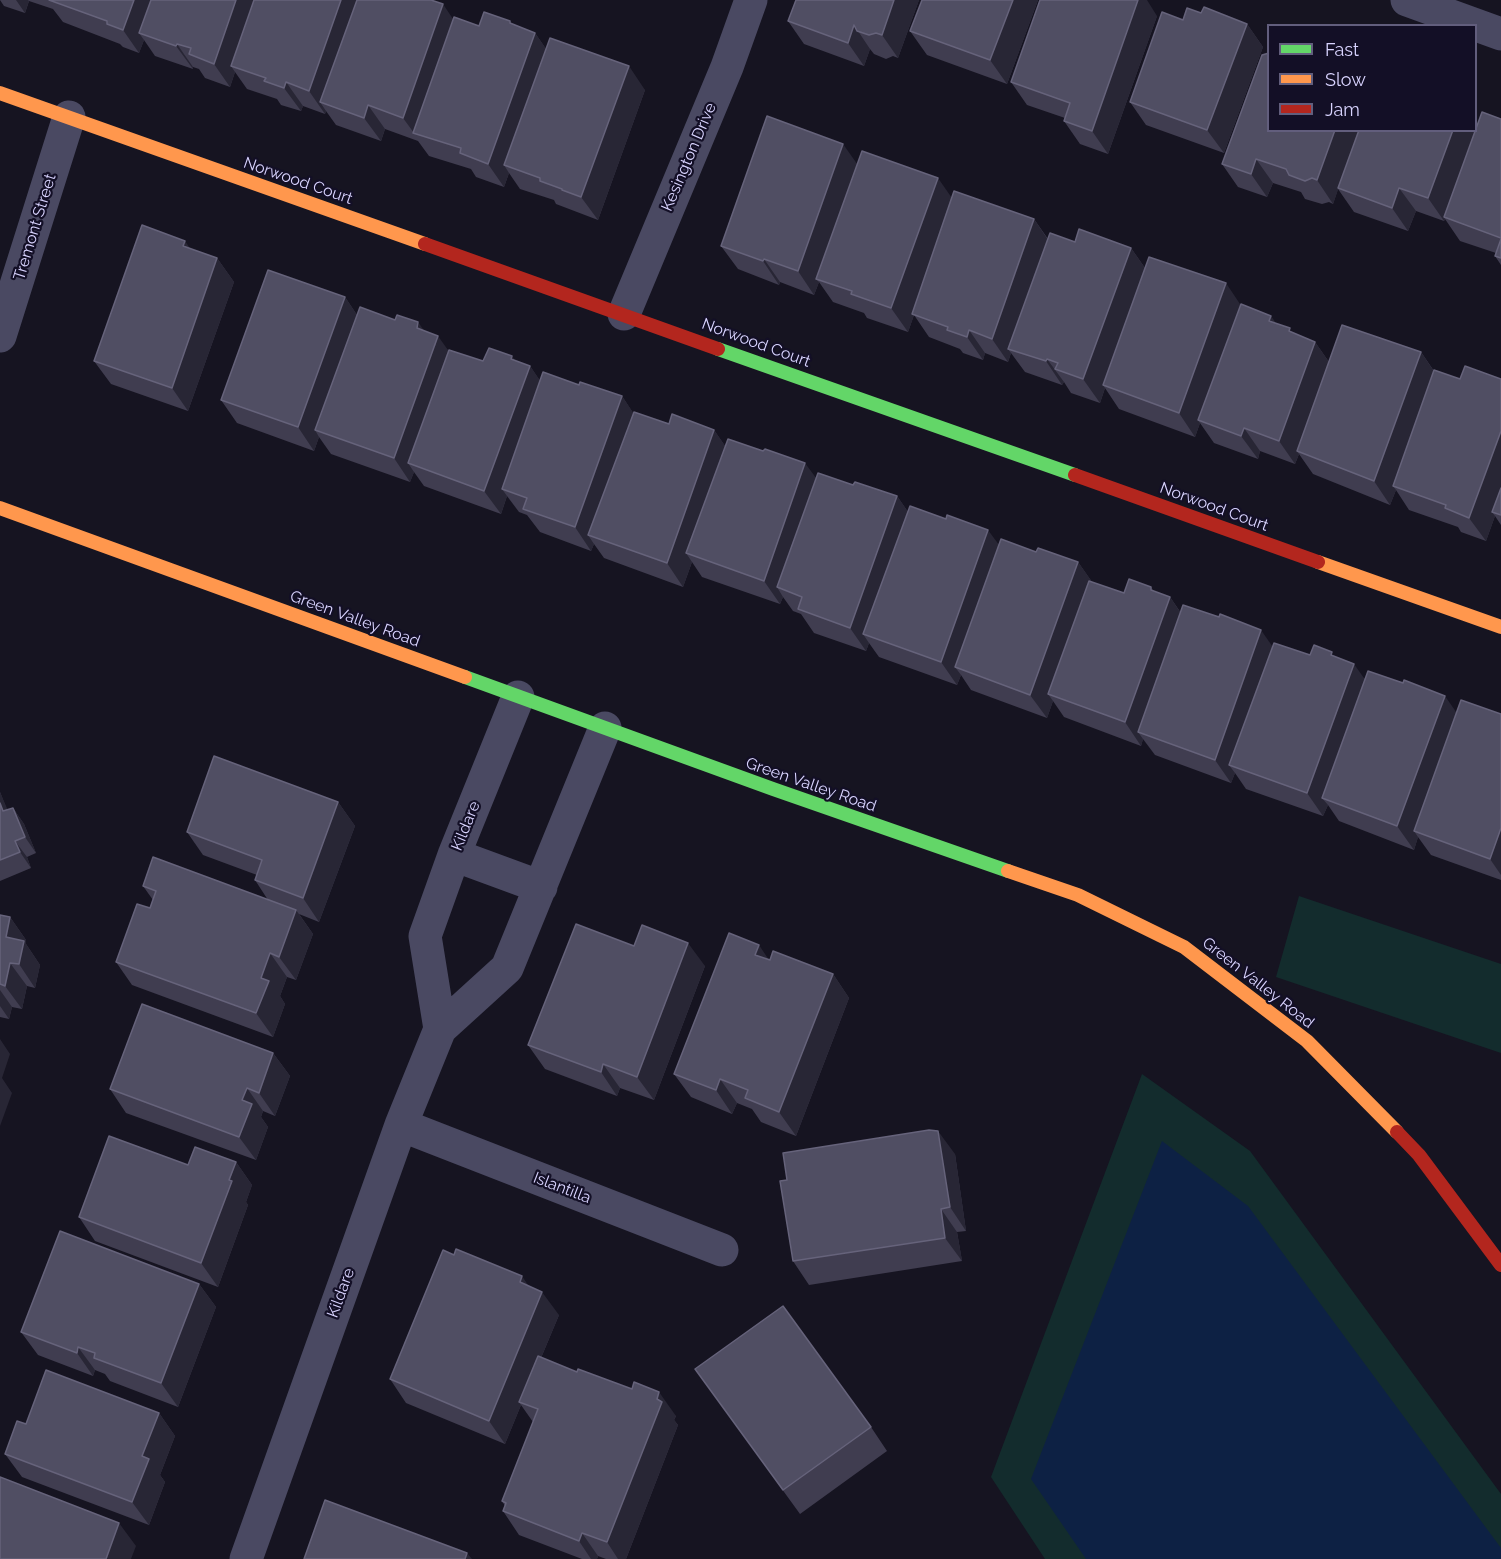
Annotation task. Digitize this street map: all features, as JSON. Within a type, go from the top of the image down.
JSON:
[{"type":"street","name":"Kesington Drive","points":[[624,314],[727,67],[751,0]]},
{"type":"street","points":[[1407,0],[1473,24]]},
{"type":"street","points":[[1477,25],[1501,34]]},
{"type":"street","name":"Norwood Court","points":[[0,93],[1501,627]]},
{"type":"street","name":"Tremont Street","points":[[0,336],[69,117]]},
{"type":"street","name":"Green Valley Road","points":[[0,508],[773,789],[1078,895],[1184,947],[1315,1049],[1419,1155],[1501,1265]]},
{"type":"street","name":"Kildare","points":[[440,1029],[425,936],[454,855],[518,697]]},
{"type":"street","name":"Kildare","points":[[246,1559],[401,1125],[440,1029],[507,968],[605,728]]},
{"type":"street","points":[[454,855],[541,887]]},
{"type":"street","name":"Islantilla","points":[[401,1125],[722,1250]]},
{"type":"green space","points":[[1299,896],[1501,964],[1501,1053],[1276,977]]},
{"type":"green space","points":[[1142,1074],[1250,1151],[1501,1494],[1501,1559],[1045,1559],[991,1477]]},
{"type":"water","points":[[1162,1141],[1248,1206],[1501,1548],[1501,1559],[1086,1559],[1031,1479]]},
{"type":"building","points":[[49,0],[134,0],[123,30],[107,24],[107,21]]},
{"type":"building","points":[[151,0],[236,0],[214,64],[189,54],[191,48],[177,44],[176,46],[139,33]]},
{"type":"building","points":[[254,0],[341,0],[309,91],[286,82],[284,88],[264,81],[266,78],[231,66]]},
{"type":"building","points":[[357,0],[431,0],[443,4],[403,118],[368,105],[364,118],[320,102]]},
{"type":"building","points":[[796,0],[894,0],[882,35],[876,33],[869,35],[857,31],[854,25],[848,43],[788,21]]},
{"type":"building","points":[[922,0],[1013,0],[990,60],[910,31]]},
{"type":"building","points":[[1040,0],[1138,0],[1092,131],[1064,121],[1070,103],[1011,82]]},
{"type":"building","points":[[1204,7],[1247,24],[1207,130],[1130,102],[1162,12],[1183,20],[1187,8],[1201,13]]},
{"type":"building","points":[[484,12],[535,33],[488,164],[460,153],[461,148],[413,133],[454,17],[479,26]]},
{"type":"building","points":[[550,38],[629,66],[581,197],[540,181],[540,178],[504,165]]},
{"type":"building","points":[[1267,54],[1267,132],[1334,132],[1317,180],[1312,178],[1305,181],[1289,175],[1286,169],[1256,159],[1251,174],[1222,164],[1262,55]]},
{"type":"building","points":[[1482,112],[1501,119],[1501,238],[1444,217],[1475,132],[1477,132]]},
{"type":"building","points":[[767,116],[843,144],[798,271],[721,246]]},
{"type":"building","points":[[1358,132],[1452,132],[1428,198],[1399,188],[1392,208],[1338,188]]},
{"type":"building","points":[[862,151],[938,178],[891,308],[816,279]]},
{"type":"building","points":[[954,191],[1034,219],[992,339],[969,330],[967,337],[947,330],[948,327],[912,314]]},
{"type":"building","points":[[142,225],[185,241],[183,246],[217,258],[172,388],[94,361]]},
{"type":"building","points":[[1079,229],[1131,248],[1083,379],[1055,369],[1058,363],[1008,349],[1050,233],[1075,242]]},
{"type":"building","points":[[1501,239],[1501,258],[1495,256]]},
{"type":"building","points":[[1149,257],[1226,283],[1179,413],[1103,385]]},
{"type":"building","points":[[268,270],[345,297],[298,427],[221,400]]},
{"type":"building","points":[[1241,304],[1271,316],[1269,321],[1290,328],[1289,331],[1315,342],[1279,441],[1244,428],[1241,436],[1198,420]]},
{"type":"building","points":[[360,307],[395,320],[397,315],[418,322],[417,328],[438,336],[394,458],[315,430]]},
{"type":"building","points":[[1342,325],[1421,352],[1374,481],[1297,451]]},
{"type":"building","points":[[489,348],[512,356],[511,359],[530,366],[484,491],[408,463],[449,350],[483,361]]},
{"type":"building","points":[[1465,366],[1501,379],[1501,431],[1469,518],[1445,508],[1446,505],[1393,486],[1434,370],[1460,379]]},
{"type":"building","points":[[543,372],[579,385],[580,382],[622,396],[575,527],[523,509],[527,498],[502,489]]},
{"type":"building","points":[[634,412],[669,424],[672,414],[714,430],[667,563],[588,535]]},
{"type":"building","points":[[728,439],[805,463],[764,581],[686,553]]},
{"type":"building","points":[[818,473],[897,496],[850,628],[798,609],[802,597],[777,587]]},
{"type":"building","points":[[1501,488],[1501,515],[1492,512]]},
{"type":"building","points":[[910,506],[946,519],[947,515],[988,530],[941,662],[863,634]]},
{"type":"building","points":[[1001,539],[1036,552],[1038,548],[1078,562],[1030,695],[955,667]]},
{"type":"building","points":[[1129,579],[1170,597],[1125,722],[1048,694],[1089,581],[1124,593]]},
{"type":"building","points":[[1183,605],[1219,617],[1220,614],[1261,630],[1215,760],[1138,732]]},
{"type":"building","points":[[1274,643],[1310,655],[1314,645],[1354,664],[1307,793],[1229,765]]},
{"type":"building","points":[[1368,671],[1403,683],[1404,680],[1445,696],[1397,826],[1322,798]]},
{"type":"building","points":[[1461,700],[1501,714],[1501,828],[1490,859],[1414,831]]},
{"type":"building","points":[[214,756],[338,802],[303,898],[255,880],[262,860],[187,832]]},
{"type":"building","points":[[0,803],[3,811],[13,808],[25,837],[15,841],[20,852],[0,860]]},
{"type":"building","points":[[153,857],[296,910],[279,957],[270,953],[261,978],[269,981],[256,1013],[116,962],[137,904],[150,908],[156,891],[143,886]]},
{"type":"building","points":[[0,915],[10,917],[6,937],[24,941],[19,964],[10,963],[5,986],[0,984]]},
{"type":"building","points":[[576,924],[634,946],[642,925],[688,943],[637,1077],[603,1064],[601,1072],[528,1045]]},
{"type":"building","points":[[729,933],[759,945],[755,955],[770,960],[773,951],[833,974],[779,1112],[745,1098],[748,1090],[720,1079],[716,1090],[674,1074]]},
{"type":"building","points":[[142,1004],[273,1053],[259,1093],[247,1088],[242,1100],[252,1104],[239,1137],[110,1089]]},
{"type":"building","points":[[929,1130],[938,1131],[950,1207],[941,1209],[945,1238],[793,1261],[780,1181],[787,1180],[783,1153]]},
{"type":"building","points":[[109,1136],[188,1165],[195,1147],[236,1162],[229,1180],[232,1181],[201,1263],[79,1217]]},
{"type":"building","points":[[60,1231],[199,1284],[161,1383],[94,1358],[95,1353],[78,1347],[77,1353],[21,1332]]},
{"type":"building","points":[[456,1249],[522,1276],[520,1282],[542,1292],[489,1421],[390,1379],[443,1250],[454,1255]]},
{"type":"building","points":[[783,1306],[871,1427],[783,1490],[695,1369]]},
{"type":"building","points":[[538,1356],[577,1372],[578,1369],[632,1389],[634,1382],[659,1392],[657,1399],[662,1402],[607,1542],[582,1533],[579,1541],[503,1511],[506,1503],[502,1501],[538,1409],[519,1402]]},
{"type":"building","points":[[46,1370],[159,1413],[142,1456],[149,1459],[132,1502],[5,1454],[17,1421],[26,1424]]},
{"type":"building","points":[[0,1477],[119,1523],[106,1559],[0,1559]]},
{"type":"building","points":[[325,1500],[467,1553],[465,1559],[304,1559]]},
{"type":"traffic: fast","points":[[718,349],[1075,475]]},
{"type":"traffic: fast","points":[[465,677],[773,789],[1008,871]]},
{"type":"traffic: slow","points":[[0,93],[425,244]]},
{"type":"traffic: slow","points":[[0,508],[465,677]]},
{"type":"traffic: slow","points":[[1318,562],[1501,627]]},
{"type":"traffic: slow","points":[[1008,871],[1078,895],[1184,947],[1307,1041],[1397,1132]]},
{"type":"traffic: jam","points":[[425,244],[718,349]]},
{"type":"traffic: jam","points":[[1075,475],[1318,562]]},
{"type":"traffic: jam","points":[[1397,1132],[1419,1155],[1501,1265]]}]
